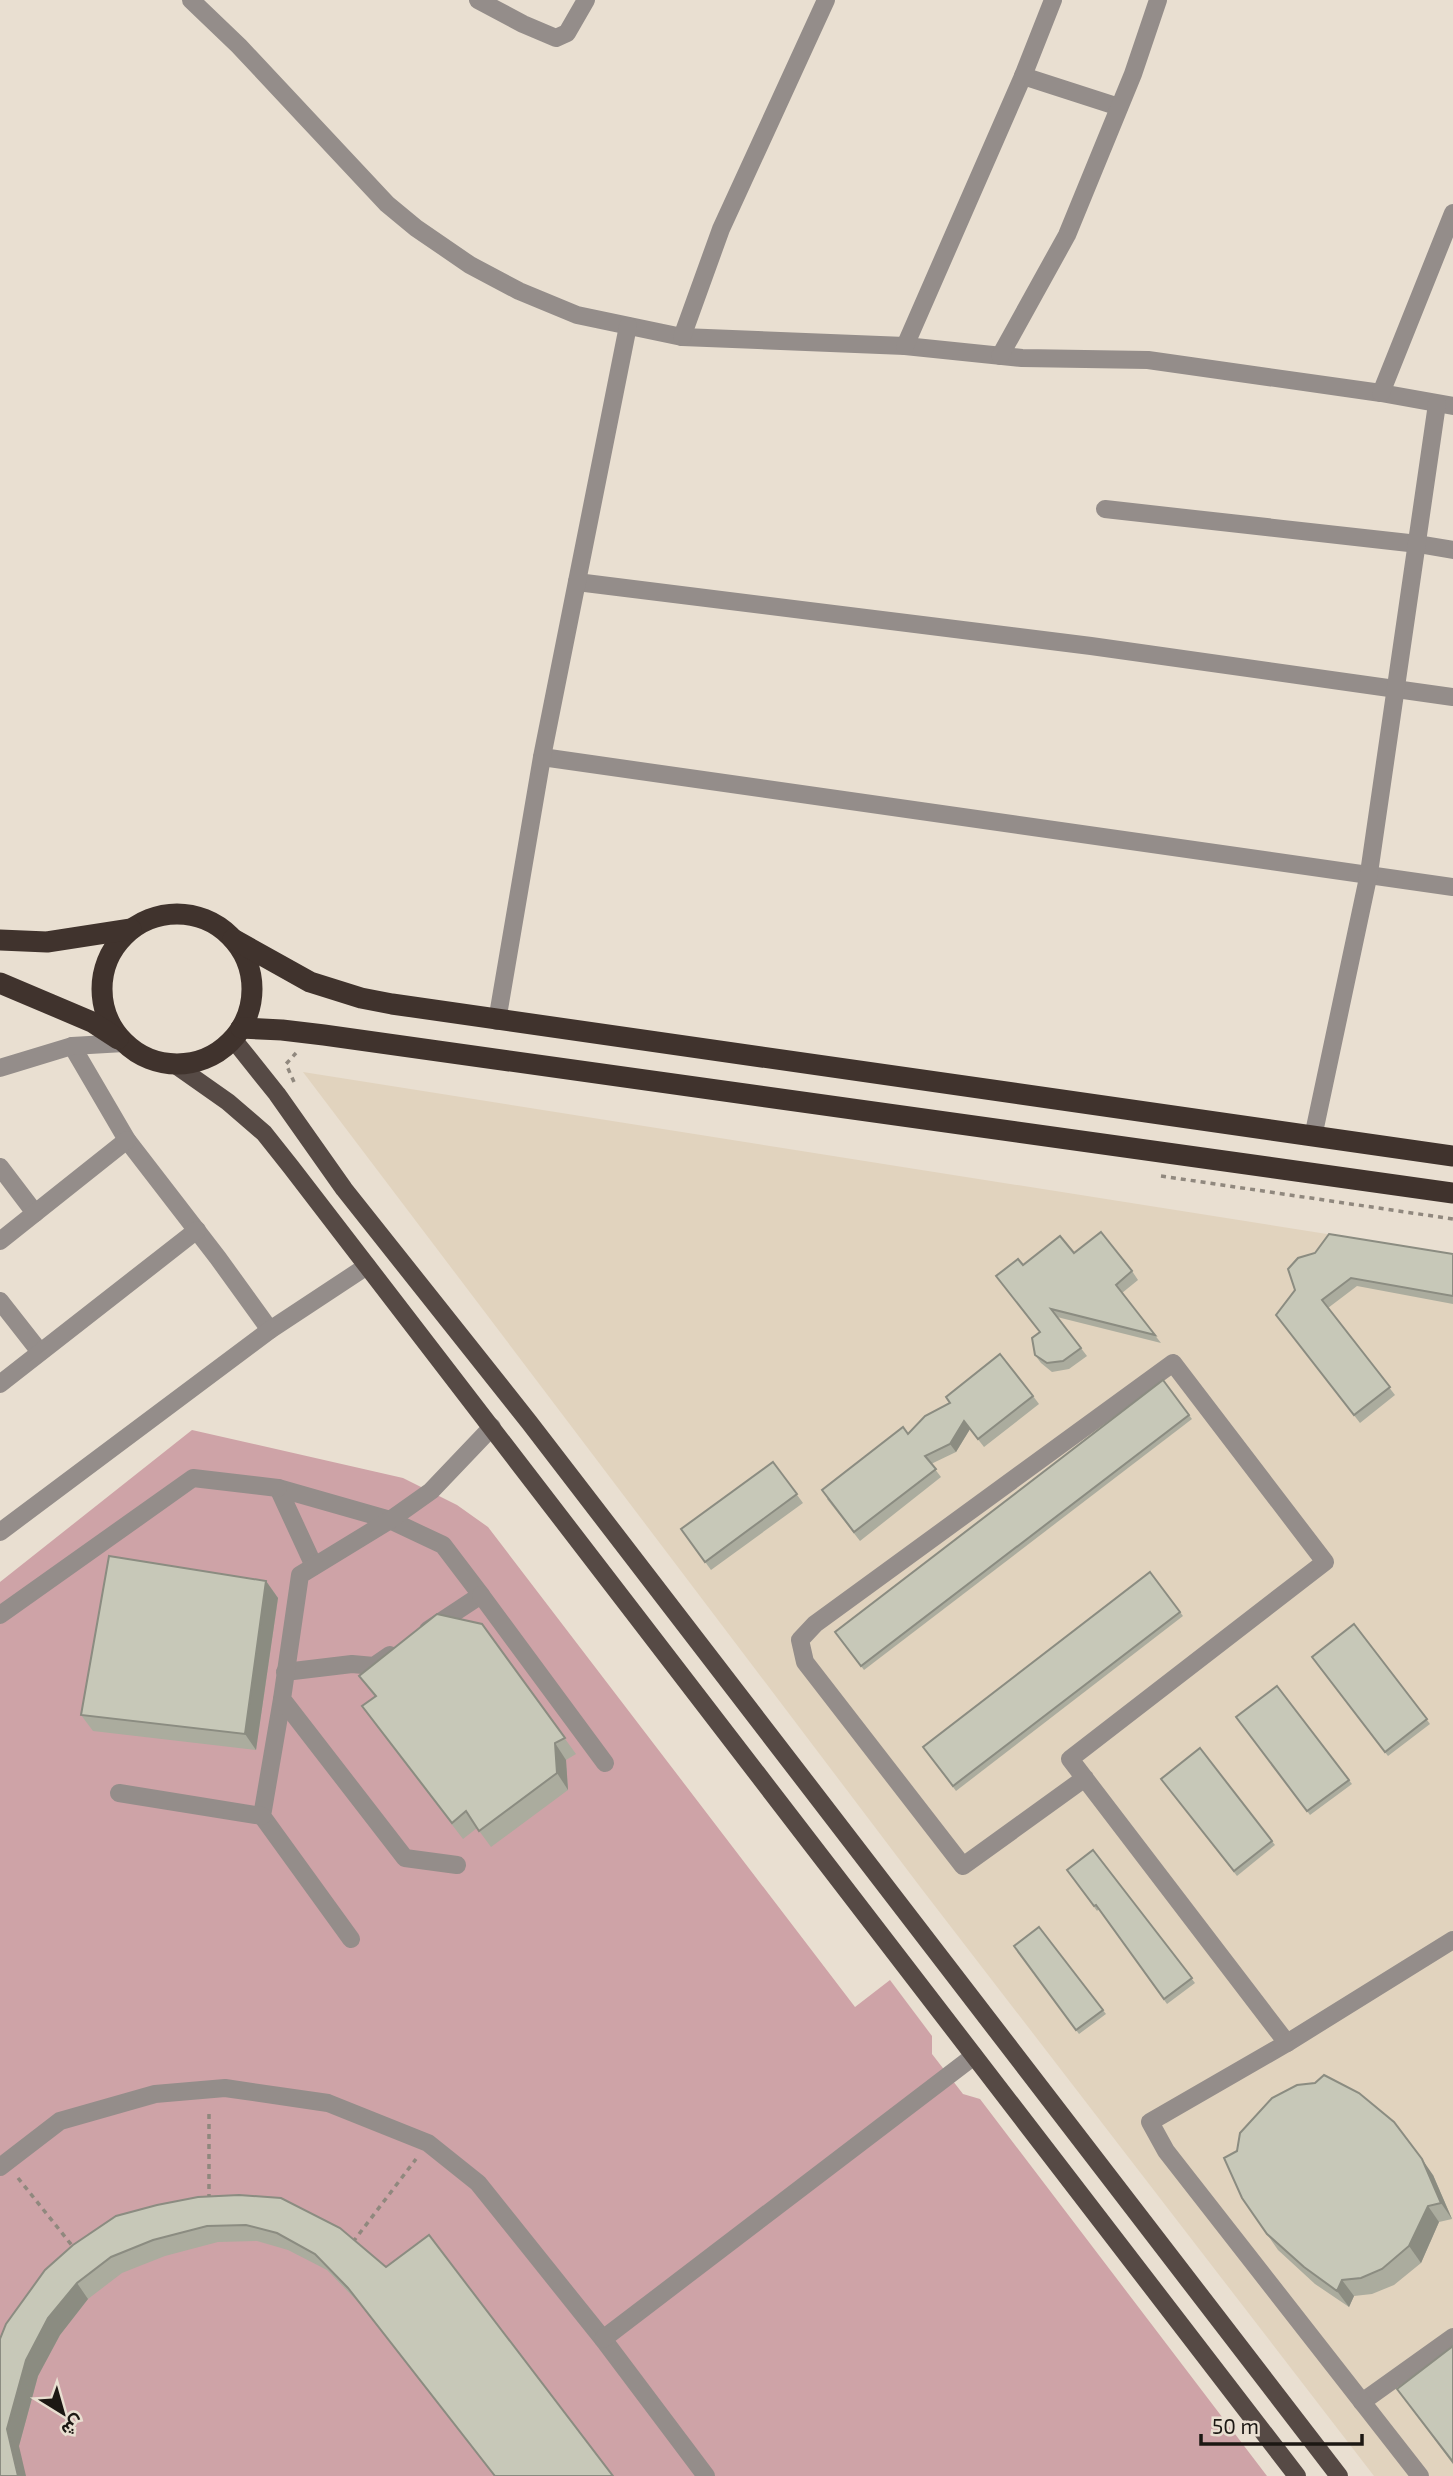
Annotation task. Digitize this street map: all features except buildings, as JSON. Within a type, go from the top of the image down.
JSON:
[{"type":"highway","points":[[0,940],[47,943],[131,929],[156,917],[184,914],[202,918],[219,927],[233,939],[310,982],[392,1004],[1453,1156]]},
{"type":"highway","points":[[124,1043],[109,1022],[102,997],[103,972],[114,948],[131,929]]},
{"type":"highway","points":[[0,983],[92,1022],[147,1057],[174,1064],[196,1062],[216,1053],[237,1033],[249,1011],[251,982],[244,955],[233,939]]},
{"type":"highway","points":[[237,1033],[282,1030],[324,1035],[1453,1193]]},
{"type":"main road","points":[[237,1033],[344,1189],[546,1444],[1339,2476]]},
{"type":"main road","points":[[174,1064],[228,1102],[264,1133],[1297,2476]]},
{"type":"street","points":[[191,0],[239,46],[387,204],[416,228],[470,265],[519,291],[577,315],[682,337],[905,346],[1000,356],[1148,360],[1381,393],[1445,405],[1418,544],[1368,873],[1313,1137]]},
{"type":"street","points":[[478,0],[556,38],[568,33],[586,0]]},
{"type":"street","points":[[682,337],[721,229],[826,0]]},
{"type":"street","points":[[905,346],[1023,76],[1053,0]]},
{"type":"street","points":[[1000,356],[1067,234],[1119,107],[1158,0]]},
{"type":"street","points":[[1023,76],[1119,107]]},
{"type":"street","points":[[1381,393],[1453,213]]},
{"type":"street","points":[[497,1021],[542,757],[628,326]]},
{"type":"street","points":[[1105,509],[1453,550]]},
{"type":"street","points":[[577,582],[1077,644],[1453,697]]},
{"type":"street","points":[[542,757],[1453,887]]},
{"type":"street","points":[[0,1068],[72,1046],[124,1043]]},
{"type":"street","points":[[72,1046],[127,1140],[270,1330]]},
{"type":"street","points":[[0,1241],[127,1140]]},
{"type":"street","points":[[0,1167],[35,1213]]},
{"type":"street","points":[[0,1384],[197,1230]]},
{"type":"street","points":[[0,1532],[270,1330],[367,1266]]},
{"type":"street","points":[[0,1301],[40,1353]]},
{"type":"street","points":[[1085,1778],[962,1866],[804,1662],[800,1640],[815,1624],[1173,1363],[1325,1562],[1070,1759],[1085,1778],[1287,2043]]},
{"type":"street","points":[[262,1816],[300,1575],[390,1520],[431,1491],[492,1427]]},
{"type":"street","points":[[0,1615],[193,1478],[278,1488],[390,1520],[443,1545],[605,1763]]},
{"type":"street","points":[[278,1488],[314,1566]]},
{"type":"street","points":[[285,1672],[352,1664],[374,1666],[481,1595]]},
{"type":"street","points":[[282,1699],[405,1858],[457,1865]]},
{"type":"street","points":[[119,1793],[262,1816],[351,1939]]},
{"type":"street","points":[[1420,2476],[1166,2151],[1150,2122],[1287,2043],[1453,1940]]},
{"type":"street","points":[[603,2339],[974,2056]]},
{"type":"street","points":[[3,2164],[60,2121],[155,2094],[225,2088],[328,2103],[428,2143],[478,2183],[603,2339],[706,2476]]},
{"type":"street","points":[[1362,2402],[1453,2337]]},
{"type":"path","points":[[209,2090],[209,2200]]},
{"type":"path","points":[[352,2245],[428,2143]]},
{"type":"path","points":[[3,2164],[77,2252]]},
{"type":"shaded area","points":[[303,1072],[1453,1254],[1453,2476],[1374,2476],[921,1888]]},
{"type":"shaded area","points":[[192,1430],[403,1478],[457,1505],[488,1527],[855,2007],[890,1980],[932,2036],[932,2054],[963,2094],[980,2099],[1267,2476],[0,2476],[0,1582]]}]
